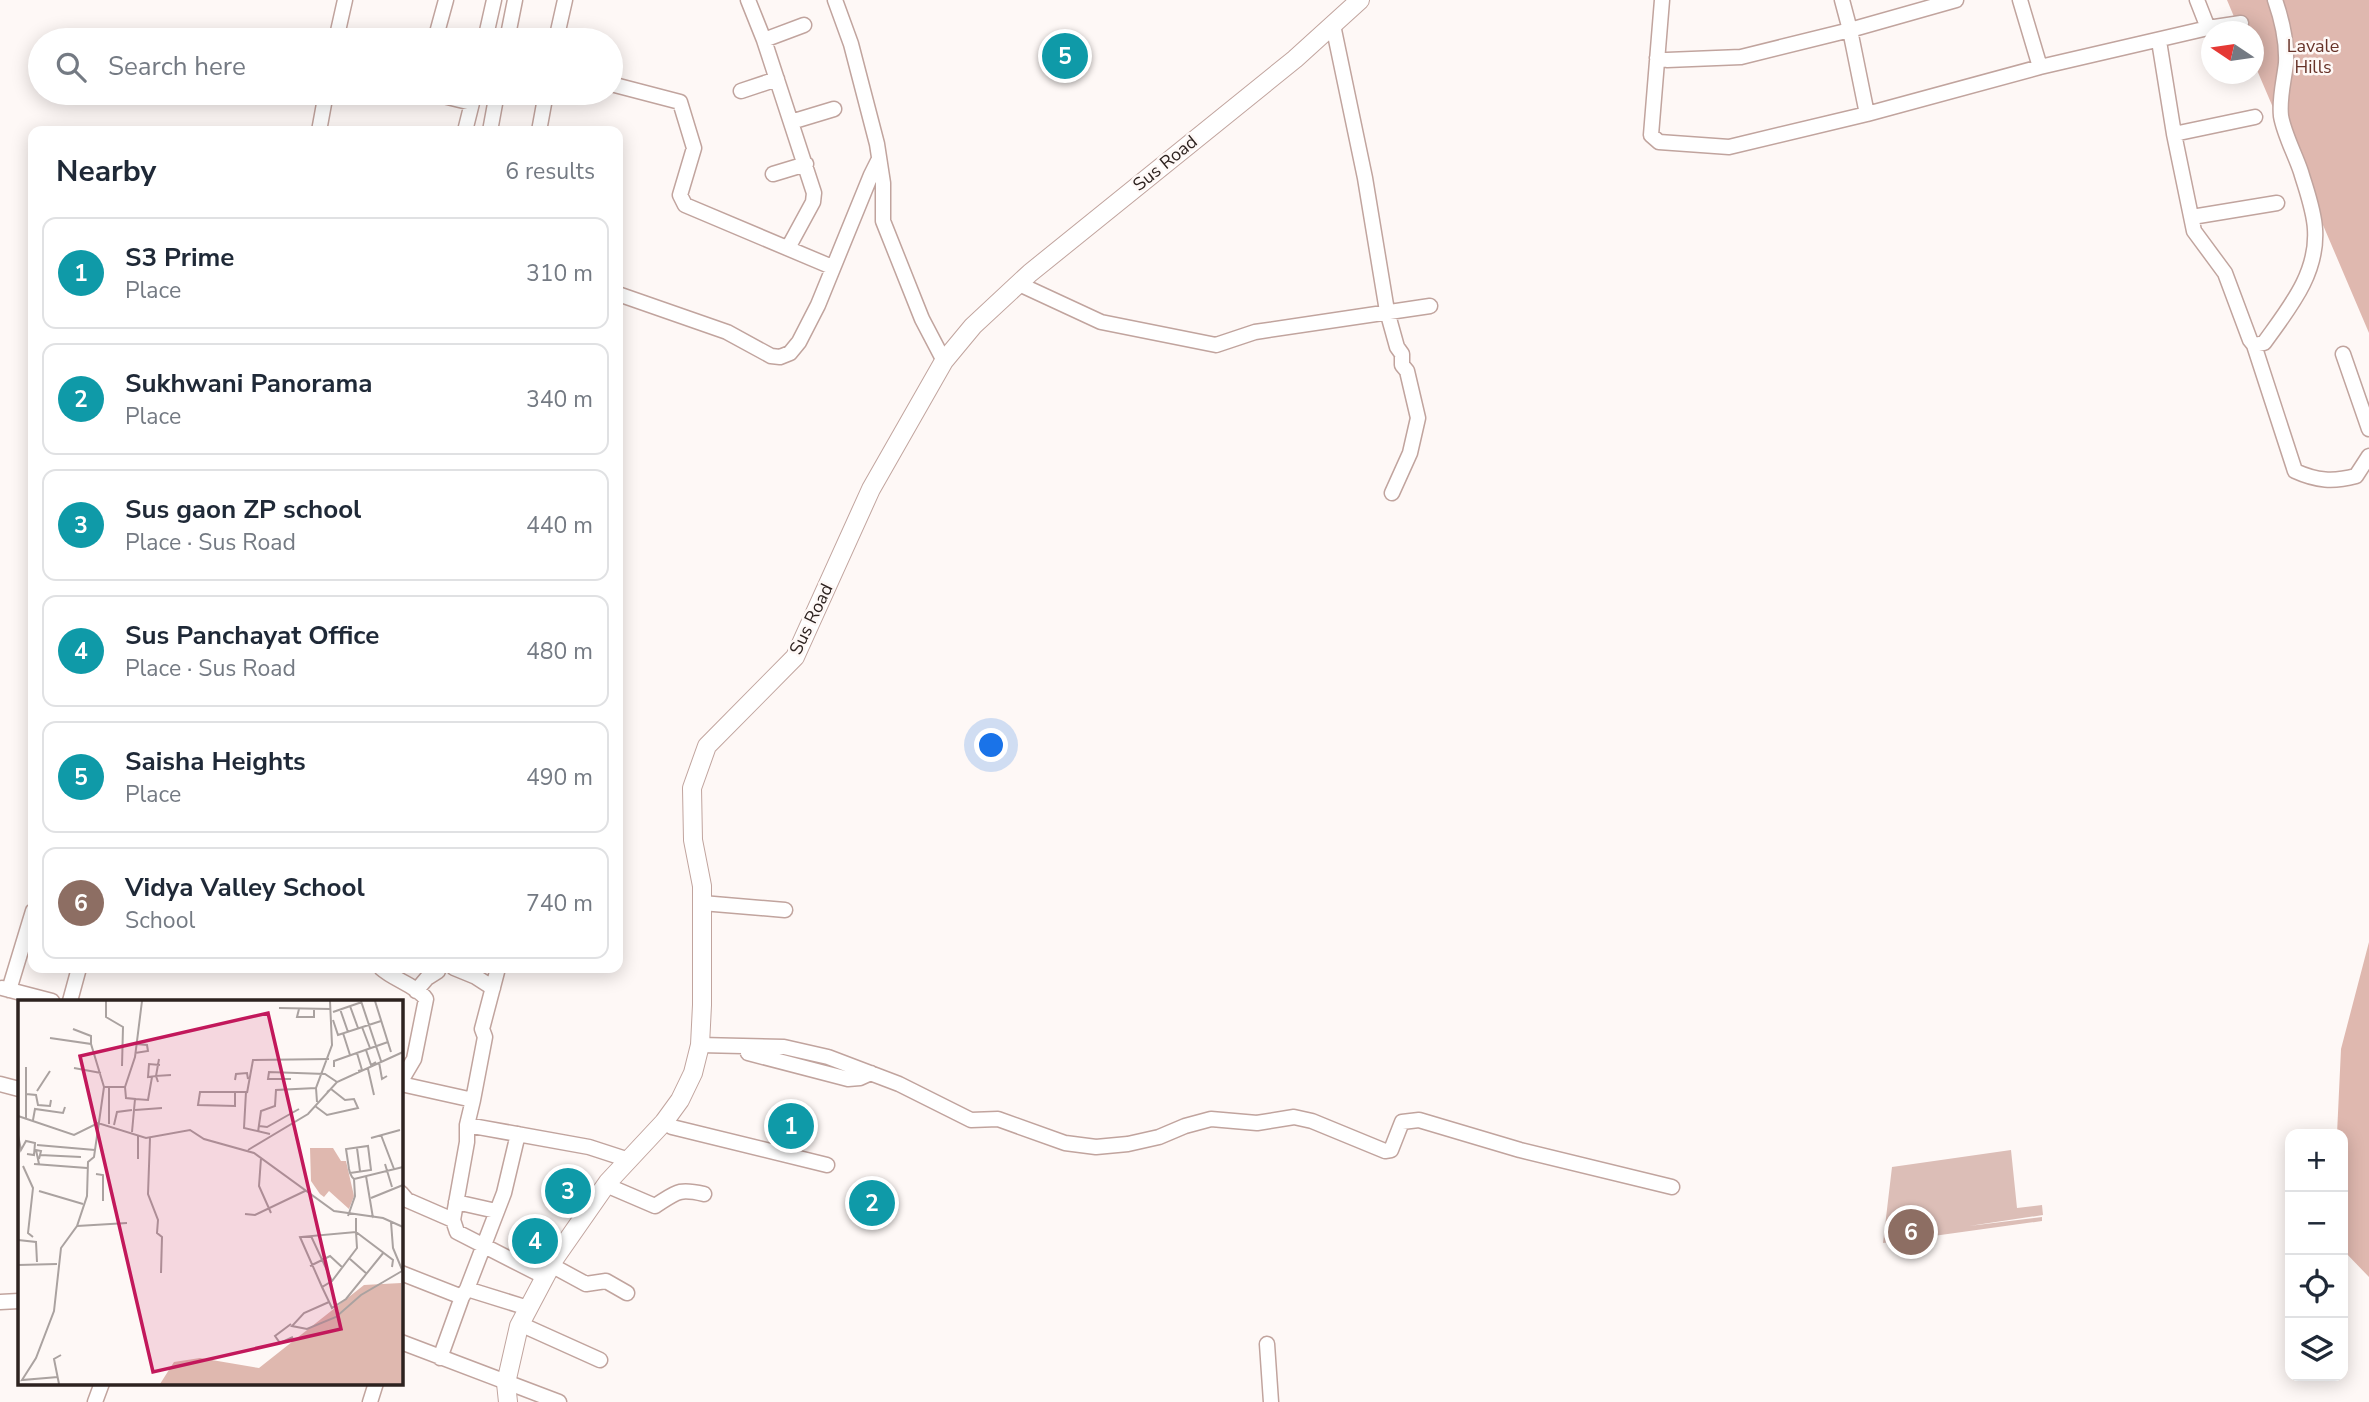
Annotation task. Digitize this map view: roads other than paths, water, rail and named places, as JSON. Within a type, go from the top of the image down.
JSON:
[{"type":"main road","name":"Sus Road","points":[[508,1402],[506,1383],[524,1316],[548,1271],[606,1185],[664,1122],[680,1100],[693,1073],[700,1045],[702,1005],[702,886],[693,839],[692,789],[707,746],[795,657],[871,489],[944,361],[973,327],[1019,284],[1295,59],[1360,0]]},
{"type":"street","points":[[339,28],[345,0]]},
{"type":"street","points":[[438,28],[446,0]]},
{"type":"street","points":[[488,28],[494,0]]},
{"type":"street","points":[[510,28],[515,0]]},
{"type":"street","points":[[559,28],[565,0]]},
{"type":"street","points":[[567,28],[573,0]]},
{"type":"street","points":[[748,0],[806,164],[814,197],[788,248]]},
{"type":"street","points":[[835,0],[851,44],[879,159],[883,183],[883,221],[922,319],[944,361]]},
{"type":"street","points":[[1662,0],[1651,131],[1653,138],[1659,142],[1729,146],[1867,114],[2040,67],[2201,30]]},
{"type":"street","points":[[1842,0],[1867,114]]},
{"type":"street","points":[[1657,58],[1667,60],[1741,57],[1956,0]]},
{"type":"street","points":[[2020,0],[2040,67]]},
{"type":"street","points":[[2197,0],[2205,21]]},
{"type":"street","points":[[2254,345],[2264,343],[2301,291],[2308,275],[2315,241],[2315,226],[2300,171],[2281,118],[2281,90],[2286,61],[2285,35],[2275,0]]},
{"type":"street","points":[[764,40],[804,25]]},
{"type":"street","points":[[1332,25],[1365,178],[1387,311],[1397,347],[1402,354],[1402,365],[1407,372],[1418,418],[1410,453],[1392,493]]},
{"type":"street","points":[[2159,41],[2194,231],[2225,273],[2254,345],[2295,471],[2314,480],[2338,481],[2356,476],[2369,456]]},
{"type":"street","points":[[741,92],[777,79]]},
{"type":"street","points":[[623,87],[680,102],[694,148],[680,195],[685,205],[832,267]]},
{"type":"street","points":[[320,126],[324,105]]},
{"type":"street","points":[[467,126],[472,105]]},
{"type":"street","points":[[490,126],[494,105]]},
{"type":"street","points":[[539,126],[543,105]]},
{"type":"street","points":[[791,122],[834,109]]},
{"type":"street","points":[[2174,134],[2255,117]]},
{"type":"street","points":[[623,296],[727,332],[757,350],[780,357],[790,353],[799,342],[818,305],[870,175],[879,159]]},
{"type":"street","points":[[773,174],[806,164]]},
{"type":"street","points":[[2192,217],[2277,204]]},
{"type":"street","points":[[1019,284],[1101,322],[1216,345],[1255,332],[1430,306]]},
{"type":"street","points":[[2343,354],[2369,429]]},
{"type":"street","points":[[702,903],[785,910]]},
{"type":"street","points":[[28,924],[4,989],[48,1000]]},
{"type":"street","points":[[69,1000],[77,973]]},
{"type":"street","points":[[387,973],[423,995],[427,1002],[414,1059],[402,1080]]},
{"type":"street","points":[[416,991],[435,973]]},
{"type":"street","points":[[466,973],[493,988]]},
{"type":"street","points":[[497,973],[482,1029],[485,1037],[467,1125],[467,1142],[453,1220],[457,1232],[548,1271],[586,1284],[606,1281],[627,1293]]},
{"type":"street","points":[[700,1045],[784,1047],[828,1057],[898,1084],[971,1121],[998,1119],[1065,1143],[1096,1147],[1128,1144],[1159,1137],[1192,1123],[1211,1119],[1257,1123],[1294,1117],[1312,1121],[1385,1152],[1391,1150],[1402,1122],[1419,1120],[1520,1150],[1672,1187]]},
{"type":"street","points":[[402,1082],[473,1100]]},
{"type":"street","points":[[0,1084],[18,1089]]},
{"type":"street","points":[[664,1122],[672,1127],[827,1165]]},
{"type":"street","points":[[467,1125],[589,1147],[629,1160]]},
{"type":"street","points":[[440,1358],[503,1193],[518,1134]]},
{"type":"street","points":[[606,1185],[655,1206],[676,1192],[686,1190],[704,1194]]},
{"type":"street","points":[[402,1194],[407,1200],[453,1220]]},
{"type":"street","points":[[456,1202],[496,1211]]},
{"type":"street","points":[[402,1273],[465,1293],[524,1316],[600,1360]]},
{"type":"street","points":[[0,1302],[18,1301]]},
{"type":"street","points":[[402,1342],[559,1402]]},
{"type":"street","points":[[1267,1344],[1271,1402]]},
{"type":"street","points":[[95,1402],[102,1384]]},
{"type":"street","points":[[370,1402],[376,1384]]},
{"type":"place","name":"Saisha Heights","points":[[1065,56]]},
{"type":"place","name":"S3 Prime","points":[[791,1126]]},
{"type":"place","name":"Sus gaon ZP school","points":[[568,1191]]},
{"type":"place","name":"Sukhwani Panorama","points":[[872,1203]]},
{"type":"place","name":"Vidya Valley School","points":[[1911,1232]]},
{"type":"place","name":"Sus Panchayat Office","points":[[535,1241]]},
{"type":"park label","name":"Lavale Hills","points":[[2313,56]]}]
